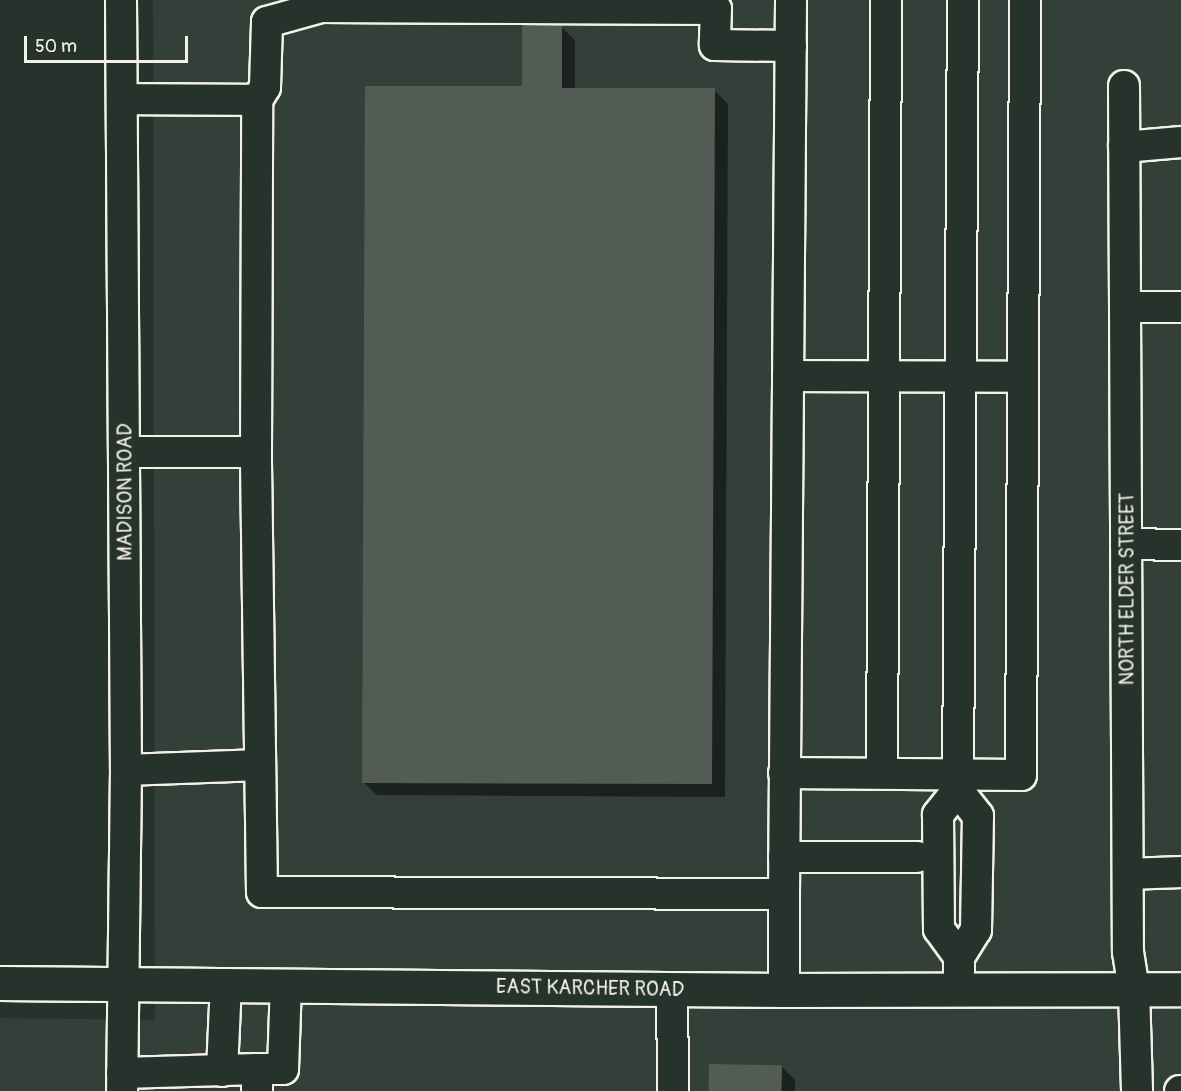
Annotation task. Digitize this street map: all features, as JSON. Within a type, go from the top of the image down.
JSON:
[{"type":"main road","name":"EAST KARCHER ROAD","points":[[0,983],[784,990],[959,973],[1134,989],[1181,989]]},
{"type":"street","name":"MADISON ROAD","points":[[121,0],[126,770],[122,1082]]},
{"type":"street","points":[[784,990],[791,0]]},
{"type":"street","points":[[882,773],[886,0]]},
{"type":"street","points":[[959,973],[976,930],[978,816],[958,782],[963,0]]},
{"type":"street","points":[[784,773],[882,773],[958,782],[1021,774],[1025,0]]},
{"type":"street","points":[[784,894],[262,892],[256,452],[257,100],[265,87],[267,22],[321,7],[716,9],[715,45],[791,46]]},
{"type":"street","name":"NORTH ELDER STREET","points":[[1124,86],[1128,952],[1134,989],[1137,1091]]},
{"type":"street","points":[[122,99],[257,100]]},
{"type":"street","points":[[1124,147],[1181,142]]},
{"type":"street","points":[[1125,307],[1181,307]]},
{"type":"street","points":[[788,376],[1023,377]]},
{"type":"street","points":[[124,452],[256,452]]},
{"type":"street","points":[[1126,544],[1181,545]]},
{"type":"street","points":[[126,770],[260,765]]},
{"type":"street","points":[[784,857],[917,857]]},
{"type":"street","points":[[1128,874],[1181,872]]},
{"type":"street","points":[[222,1071],[226,984]]},
{"type":"street","points":[[122,1082],[222,1071],[257,1080],[283,1069],[286,985]]},
{"type":"street","points":[[672,989],[673,1091]]},
{"type":"shaded area","points":[[153,0],[1181,0],[1181,1091],[0,1091],[0,1018],[155,1020]]},
{"type":"building","points":[[522,25],[562,25],[562,88],[715,88],[712,784],[362,783],[365,86],[522,86]]},
{"type":"building","points":[[709,1064],[782,1065],[782,1091],[709,1091]]}]
